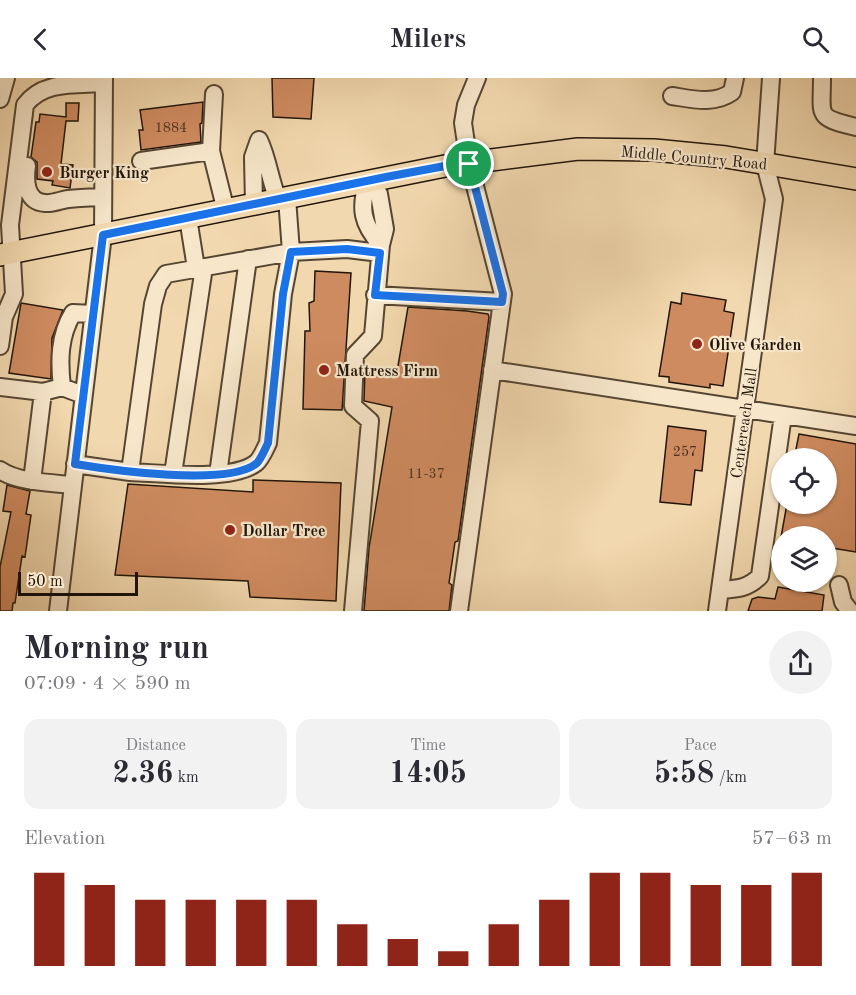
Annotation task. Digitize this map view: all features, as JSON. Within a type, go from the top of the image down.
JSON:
[{"type":"main road","name":"Middle Country Road","points":[[6,254],[445,166],[578,149],[654,150],[726,157],[856,179]]},
{"type":"street","points":[[0,99],[6,78]]},
{"type":"street","points":[[459,611],[503,294],[469,164],[462,123],[466,105],[477,78]]},
{"type":"street","points":[[672,96],[704,100],[723,99],[732,92],[735,78]]},
{"type":"street","name":"Centereach Mall","points":[[717,611],[774,199],[765,164],[771,78]]},
{"type":"street","points":[[822,78],[821,107],[823,113],[835,122],[856,127]]},
{"type":"street","points":[[0,346],[4,317],[14,294],[6,254],[10,225],[35,112],[38,105],[48,98],[89,90],[101,82]]},
{"type":"street","points":[[58,611],[103,235],[101,82]]},
{"type":"street","points":[[214,94],[211,151],[226,211]]},
{"type":"street","points":[[75,464],[130,472],[200,475],[238,471],[257,463],[268,443],[283,294],[291,252],[283,199],[271,182],[266,156],[259,140],[253,157],[254,205]]},
{"type":"street","points":[[141,160],[211,151]]},
{"type":"street","points":[[353,611],[370,421],[353,406],[355,354],[373,336],[380,249],[370,234],[363,214],[363,196],[368,181]]},
{"type":"street","points":[[19,186],[43,204],[102,196]]},
{"type":"street","points":[[173,474],[200,267],[188,218]]},
{"type":"street","points":[[130,472],[153,304],[158,286],[166,274],[291,252],[380,249]]},
{"type":"street","points":[[218,474],[248,259]]},
{"type":"street","points":[[375,295],[502,302]]},
{"type":"street","points":[[62,387],[60,356],[67,323],[73,313],[93,314]]},
{"type":"street","points":[[492,370],[856,426]]},
{"type":"street","points":[[0,387],[42,392],[62,387],[83,395]]},
{"type":"street","points":[[32,481],[42,392]]},
{"type":"street","points":[[720,590],[743,589],[760,576],[783,415]]},
{"type":"street","points":[[0,470],[5,474],[32,481],[72,485]]},
{"type":"street","points":[[839,585],[843,602],[850,611]]},
{"type":"building","points":[[272,78],[314,78],[311,119],[273,117]]},
{"type":"building","points":[[203,102],[202,123],[200,124],[201,142],[141,150],[139,130],[143,130],[140,110]]},
{"type":"building","points":[[66,103],[79,103],[78,121],[66,121],[61,164],[73,165],[70,188],[52,185],[53,181],[37,179],[37,162],[31,157],[36,122],[39,122],[40,114],[66,117]]},
{"type":"building","name":"Mattress Firm","points":[[315,271],[351,273],[342,410],[303,409],[305,331],[310,331],[309,303],[314,301]]},
{"type":"building","name":"Olive Garden","points":[[682,293],[726,300],[724,311],[734,313],[723,386],[710,384],[710,388],[669,382],[669,377],[659,376],[671,302],[681,304]]},
{"type":"building","points":[[21,303],[63,310],[52,338],[51,379],[9,373]]},
{"type":"building","points":[[408,307],[467,311],[488,314],[489,317],[458,541],[455,542],[449,583],[452,585],[449,611],[364,611],[369,548],[392,407],[364,401],[365,369],[397,372]]},
{"type":"building","points":[[668,426],[706,431],[702,471],[695,470],[691,505],[660,502]]},
{"type":"building","points":[[799,434],[856,444],[856,552],[837,549],[837,526],[783,526],[785,514],[837,514],[837,448],[796,448]]},
{"type":"building","name":"Dollar Tree","points":[[253,480],[341,483],[336,601],[250,597],[248,581],[115,575],[128,484],[253,492]]},
{"type":"building","points":[[7,485],[30,491],[26,514],[31,515],[15,603],[13,603],[12,611],[0,611],[0,567],[11,512],[3,511]]},
{"type":"building","points":[[777,592],[807,592],[824,595],[822,611],[748,611],[752,599],[758,597],[775,599]]},
{"type":"place","name":"Burger King","points":[[47,172]]},
{"type":"place","name":"Olive Garden","points":[[697,344]]},
{"type":"place","name":"Mattress Firm","points":[[324,370]]},
{"type":"place","name":"Dollar Tree","points":[[230,530]]},
{"type":"route","points":[[469,164],[503,294],[502,302],[375,295],[380,253],[347,249],[291,252],[283,294],[268,443],[257,463],[238,471],[200,475],[130,472],[75,464],[103,235],[386,177],[469,164]]}]
